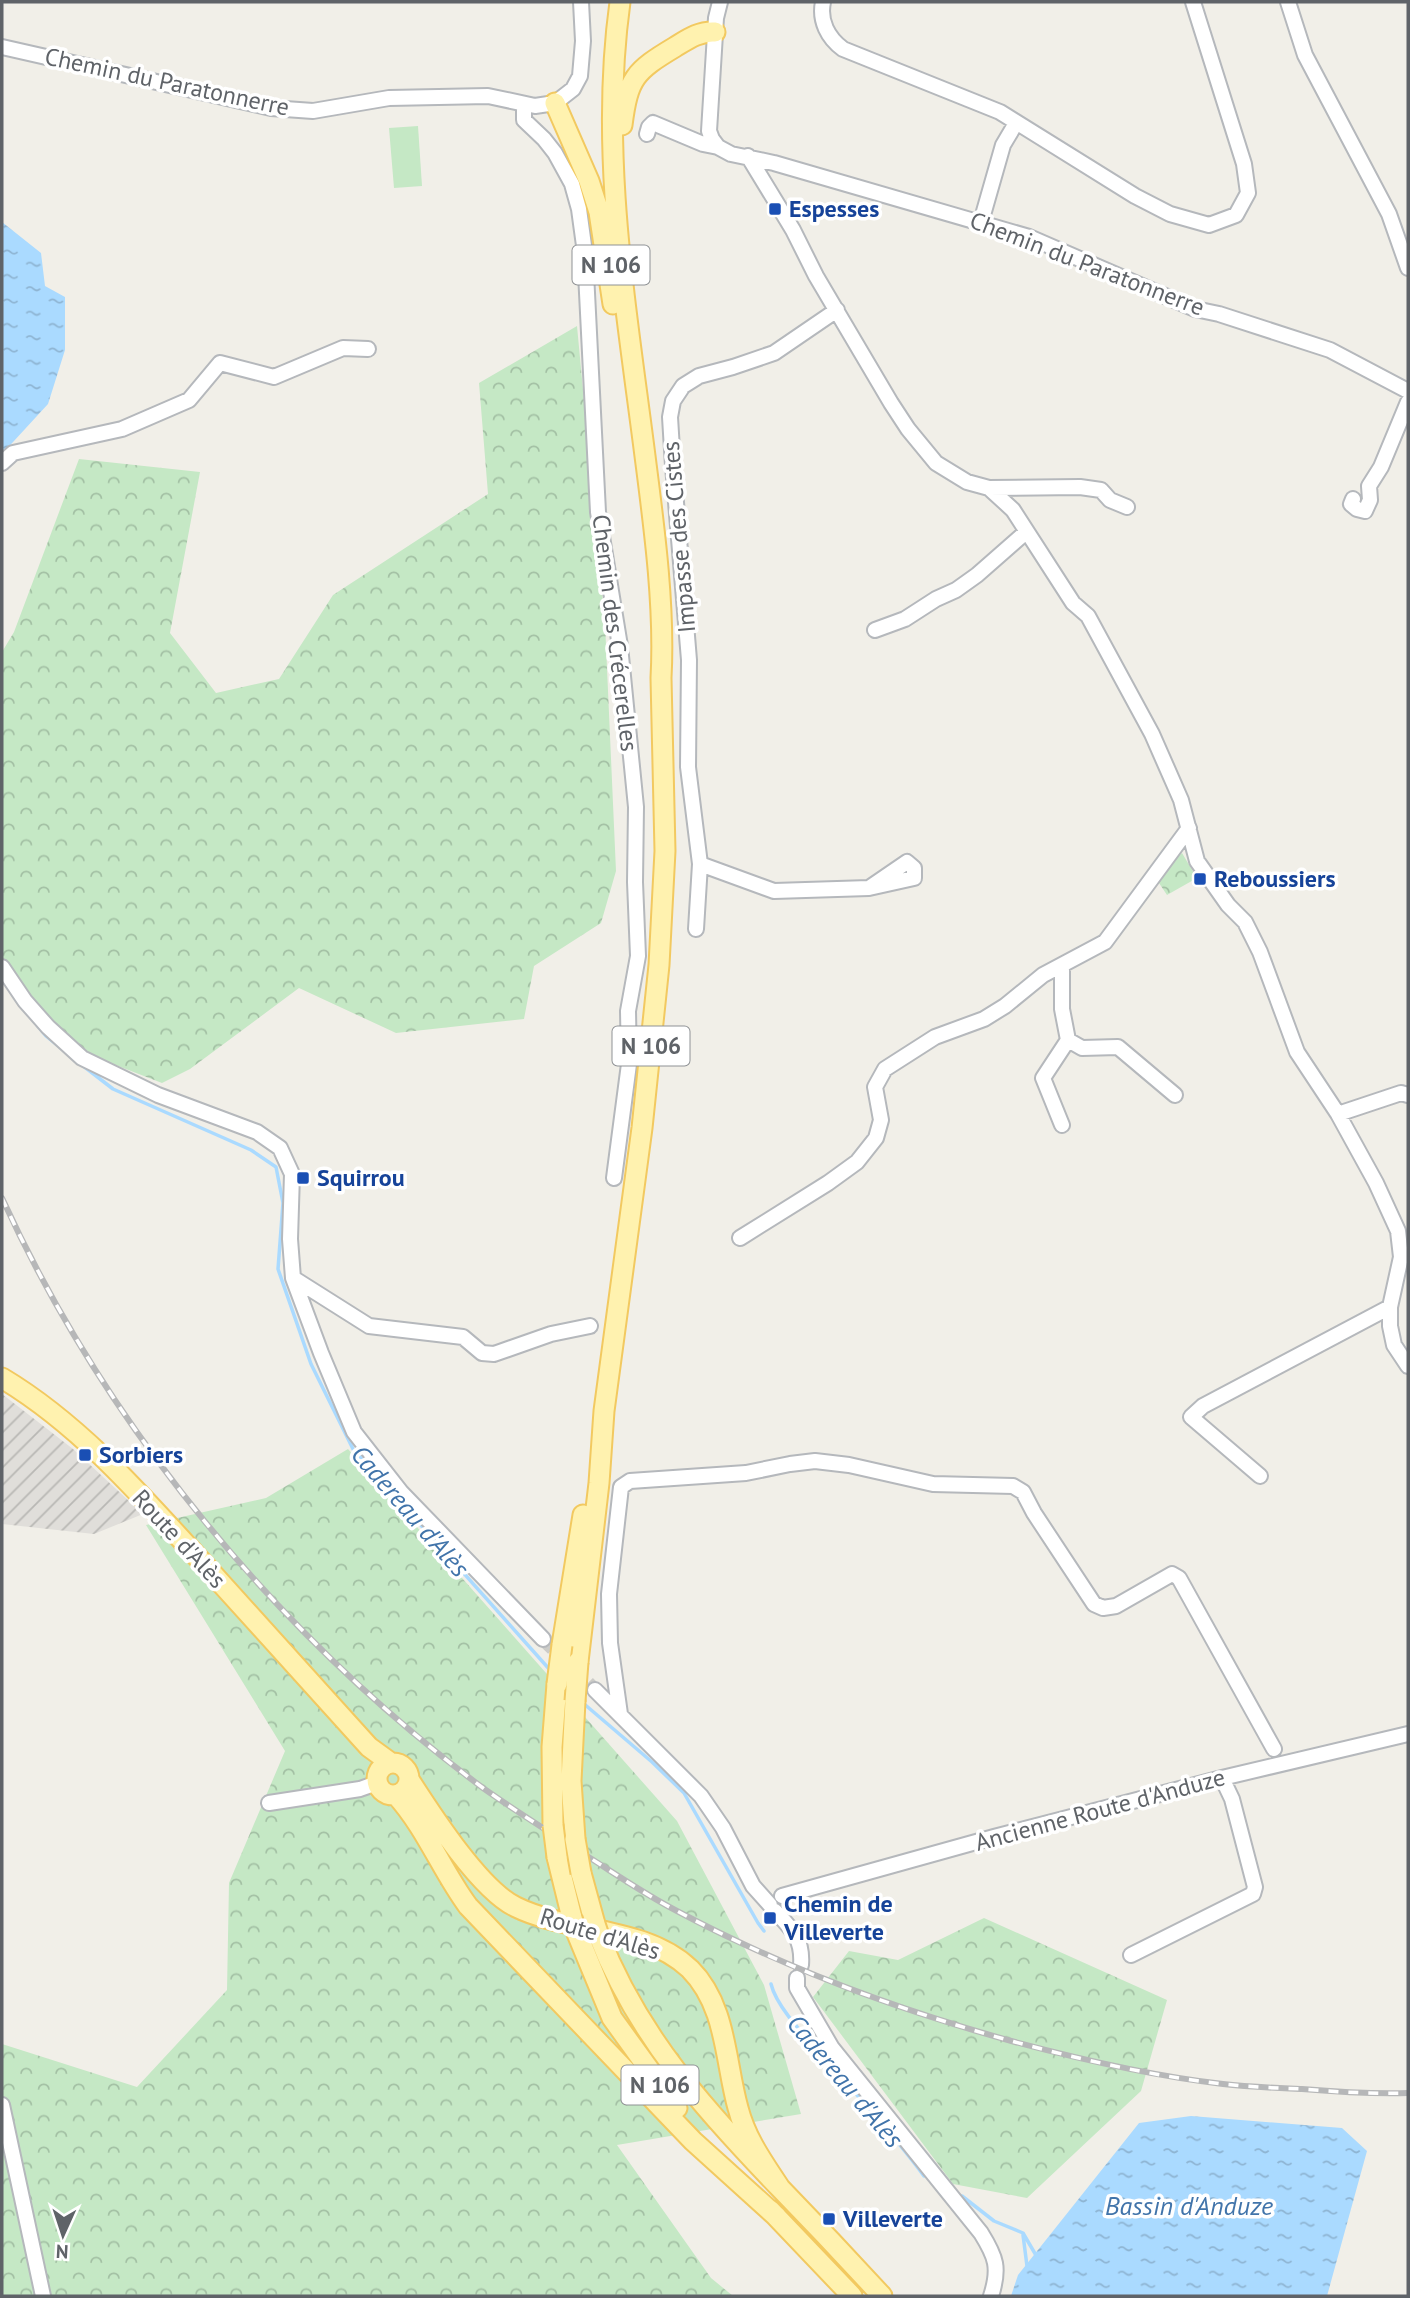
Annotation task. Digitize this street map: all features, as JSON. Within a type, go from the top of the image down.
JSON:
[{"type":"main road","name":"N 106","points":[[611,2],[603,125],[613,304],[654,641],[661,678]]},
{"type":"main road","name":"N 106","points":[[620,2],[613,70],[612,147],[625,301],[654,525],[662,652],[666,801],[663,909],[642,1128],[604,1411],[578,1662],[571,1781],[575,1839],[580,1873],[611,1967],[626,1997],[658,2047],[729,2136],[883,2296]]},
{"type":"main road","points":[[616,206],[622,123],[634,80],[646,65],[694,36],[715,32]]},
{"type":"main road","points":[[555,103],[589,181],[599,212],[613,304]]},
{"type":"main road","name":"Route d'Alès","points":[[2,1378],[27,1393],[85,1441],[166,1523],[369,1747],[382,1773]]},
{"type":"main road","name":"N 106","points":[[604,1411],[552,1642],[557,1684],[552,1747],[553,1825],[557,1857],[574,1925],[601,1996],[629,2044],[679,2111],[852,2296]]},
{"type":"main road","points":[[401,1764],[408,1771],[403,1788],[386,1794],[382,1773],[401,1764]]},
{"type":"main road","name":"Route d'Alès","points":[[403,1788],[425,1805],[482,1880],[503,1899],[531,1913],[619,1935],[658,1948],[690,1970],[716,2009],[738,2109],[752,2147],[780,2188]]},
{"type":"main road","name":"Route d'Alès","points":[[403,1788],[416,1821],[448,1879],[468,1906],[693,2141],[777,2217]]},
{"type":"street","points":[[555,103],[573,89],[580,76],[582,2]]},
{"type":"street","points":[[718,147],[709,131],[715,32],[720,2]]},
{"type":"street","points":[[822,2],[821,11],[826,31],[843,49],[1000,111],[1135,196],[1170,214],[1209,225],[1236,215],[1248,193],[1244,164],[1193,2]]},
{"type":"street","points":[[1288,2],[1305,55],[1389,214],[1408,268]]},
{"type":"street","name":"Chemin du Paratonnerre","points":[[2,47],[271,108],[313,111],[389,98],[476,96],[535,106],[555,103]]},
{"type":"street","name":"Chemin des Crécerelles","points":[[524,104],[524,120],[555,153],[572,184],[579,209],[585,253],[598,512],[620,646],[636,807],[638,956],[628,1011],[629,1064],[614,1178]]},
{"type":"street","name":"Chemin du Paratonnerre","points":[[647,134],[653,123],[731,154],[748,156],[1029,237],[1195,309],[1219,314],[1330,350],[1408,391]]},
{"type":"street","points":[[981,222],[1003,145],[1016,123]]},
{"type":"street","points":[[748,156],[891,403],[936,463],[967,482],[989,488],[1080,487],[1101,490],[1110,500],[1126,507]]},
{"type":"street","name":"Impasse des Cistes","points":[[696,929],[700,864],[688,767],[690,660],[673,466],[670,417],[673,401],[683,386],[699,376],[774,353],[837,310]]},
{"type":"street","points":[[2,463],[13,453],[122,429],[189,400],[220,363],[274,377],[343,348],[368,349]]},
{"type":"street","points":[[1353,499],[1351,504],[1365,511],[1370,500],[1369,486],[1381,467],[1408,401]]},
{"type":"street","points":[[989,488],[1013,510],[1073,603],[1088,616],[1152,734],[1181,800],[1198,861],[1227,905],[1245,922],[1297,1052],[1339,1114],[1376,1183],[1398,1231],[1401,1257],[1390,1307],[1390,1326],[1394,1345],[1408,1366]]},
{"type":"street","points":[[875,630],[905,619],[956,590],[1026,532]]},
{"type":"street","points":[[740,1238],[828,1184],[857,1162],[876,1138],[881,1120],[876,1087],[885,1069],[935,1037],[984,1019],[1005,1006],[1043,975],[1105,942],[1189,828]]},
{"type":"street","points":[[700,864],[774,891],[869,888]]},
{"type":"street","points":[[1062,965],[1062,1009],[1068,1040],[1043,1078],[1062,1125]]},
{"type":"street","points":[[2,967],[32,1010],[82,1058],[158,1095],[257,1132],[280,1149],[289,1165],[293,1184],[290,1239],[293,1278],[354,1432],[401,1492],[552,1642]]},
{"type":"street","points":[[1068,1040],[1082,1048],[1118,1047],[1175,1095]]},
{"type":"street","points":[[1339,1114],[1401,1093],[1408,1095]]},
{"type":"street","points":[[293,1278],[369,1326],[463,1337],[482,1353],[494,1354],[551,1334],[590,1325]]},
{"type":"street","points":[[1260,1476],[1191,1417],[1203,1406],[1390,1307]]},
{"type":"street","points":[[620,1714],[610,1643],[609,1594],[621,1487],[630,1481],[746,1473],[815,1461],[849,1465],[933,1484],[1013,1486],[1024,1492],[1034,1513],[1094,1604],[1102,1608],[1116,1605],[1172,1574],[1179,1578],[1274,1749]]},
{"type":"street","points":[[595,1690],[701,1796],[723,1828],[753,1886],[779,1901],[801,1947],[797,1988],[832,2049],[981,2233],[996,2257],[991,2296]]},
{"type":"street","name":"Ancienne Route d'Anduze","points":[[779,1901],[994,1837],[1222,1778],[1408,1734]]},
{"type":"street","points":[[269,1802],[360,1789],[382,1773]]},
{"type":"street","points":[[1131,1955],[1253,1894],[1255,1887],[1232,1799],[1222,1778]]},
{"type":"street","points":[[2,2105],[43,2296]]},
{"type":"shaded area","points":[[2,1394],[73,1449],[143,1514],[94,1534],[2,1524]]},
{"type":"green space","points":[[418,126],[422,186],[394,188],[389,128]]},
{"type":"green space","points":[[577,326],[605,623],[616,871],[601,923],[534,966],[524,1019],[396,1033],[299,988],[190,1069],[162,1083],[87,1054],[27,996],[2,956],[2,652],[14,632],[79,459],[200,472],[170,633],[216,693],[279,679],[333,595],[488,494],[479,383]]},
{"type":"green space","points":[[1182,853],[1197,878],[1167,895],[1155,877]]},
{"type":"green space","points":[[348,1449],[677,1821],[764,1985],[801,2114],[617,2145],[711,2278],[733,2296],[2,2296],[2,2044],[137,2087],[227,1990],[229,1883],[285,1751],[146,1525],[266,1498]]},
{"type":"green space","points":[[984,1918],[1167,2000],[1141,2091],[1027,2198],[953,2184],[813,1997],[849,1951],[898,1960]]},
{"type":"water","points":[[2,222],[41,253],[45,286],[65,297],[65,350],[48,404],[2,454]]},
{"type":"water","name":"Bassin d'Anduze","points":[[1191,2116],[1342,2128],[1367,2151],[1327,2296],[1011,2296],[1018,2275],[1139,2123]]},
{"type":"waterway","name":"Cadereau d'Alès","points":[[37,1025],[62,1049]]},
{"type":"waterway","name":"Cadereau d'Alès","points":[[82,1065],[113,1089],[251,1150],[276,1167],[283,1203],[278,1269],[311,1364],[353,1449],[550,1670]]},
{"type":"waterway","name":"Cadereau d'Alès","points":[[583,1703],[684,1793],[764,1931]]},
{"type":"waterway","name":"Cadereau d'Alès","points":[[771,1984],[774,1994],[795,2024],[924,2176]]},
{"type":"waterway","name":"Cadereau d'Alès","points":[[962,2196],[994,2221],[1023,2233],[1037,2257]]},
{"type":"waterway","name":"Cadereau d'Alès","points":[[1023,2235],[1027,2266]]},
{"type":"tunnel","points":[[543,1639],[595,1690]]},
{"type":"railway","points":[[2,1198],[44,1283],[93,1366],[147,1446],[206,1523],[269,1596],[337,1664],[408,1729],[483,1788],[632,1885],[717,1932],[800,1969],[885,2002],[1015,2042],[1118,2067],[1197,2081],[1262,2087],[1408,2093]]},
{"type":"place","name":"Espesses","points":[[775,209]]},
{"type":"place","name":"Reboussiers","points":[[1200,879]]},
{"type":"place","name":"Squirrou","points":[[303,1178]]},
{"type":"place","name":"Sorbiers","points":[[85,1455]]},
{"type":"place","name":"Chemin de Villeverte","points":[[770,1918]]},
{"type":"place","name":"Villeverte","points":[[829,2219]]}]
